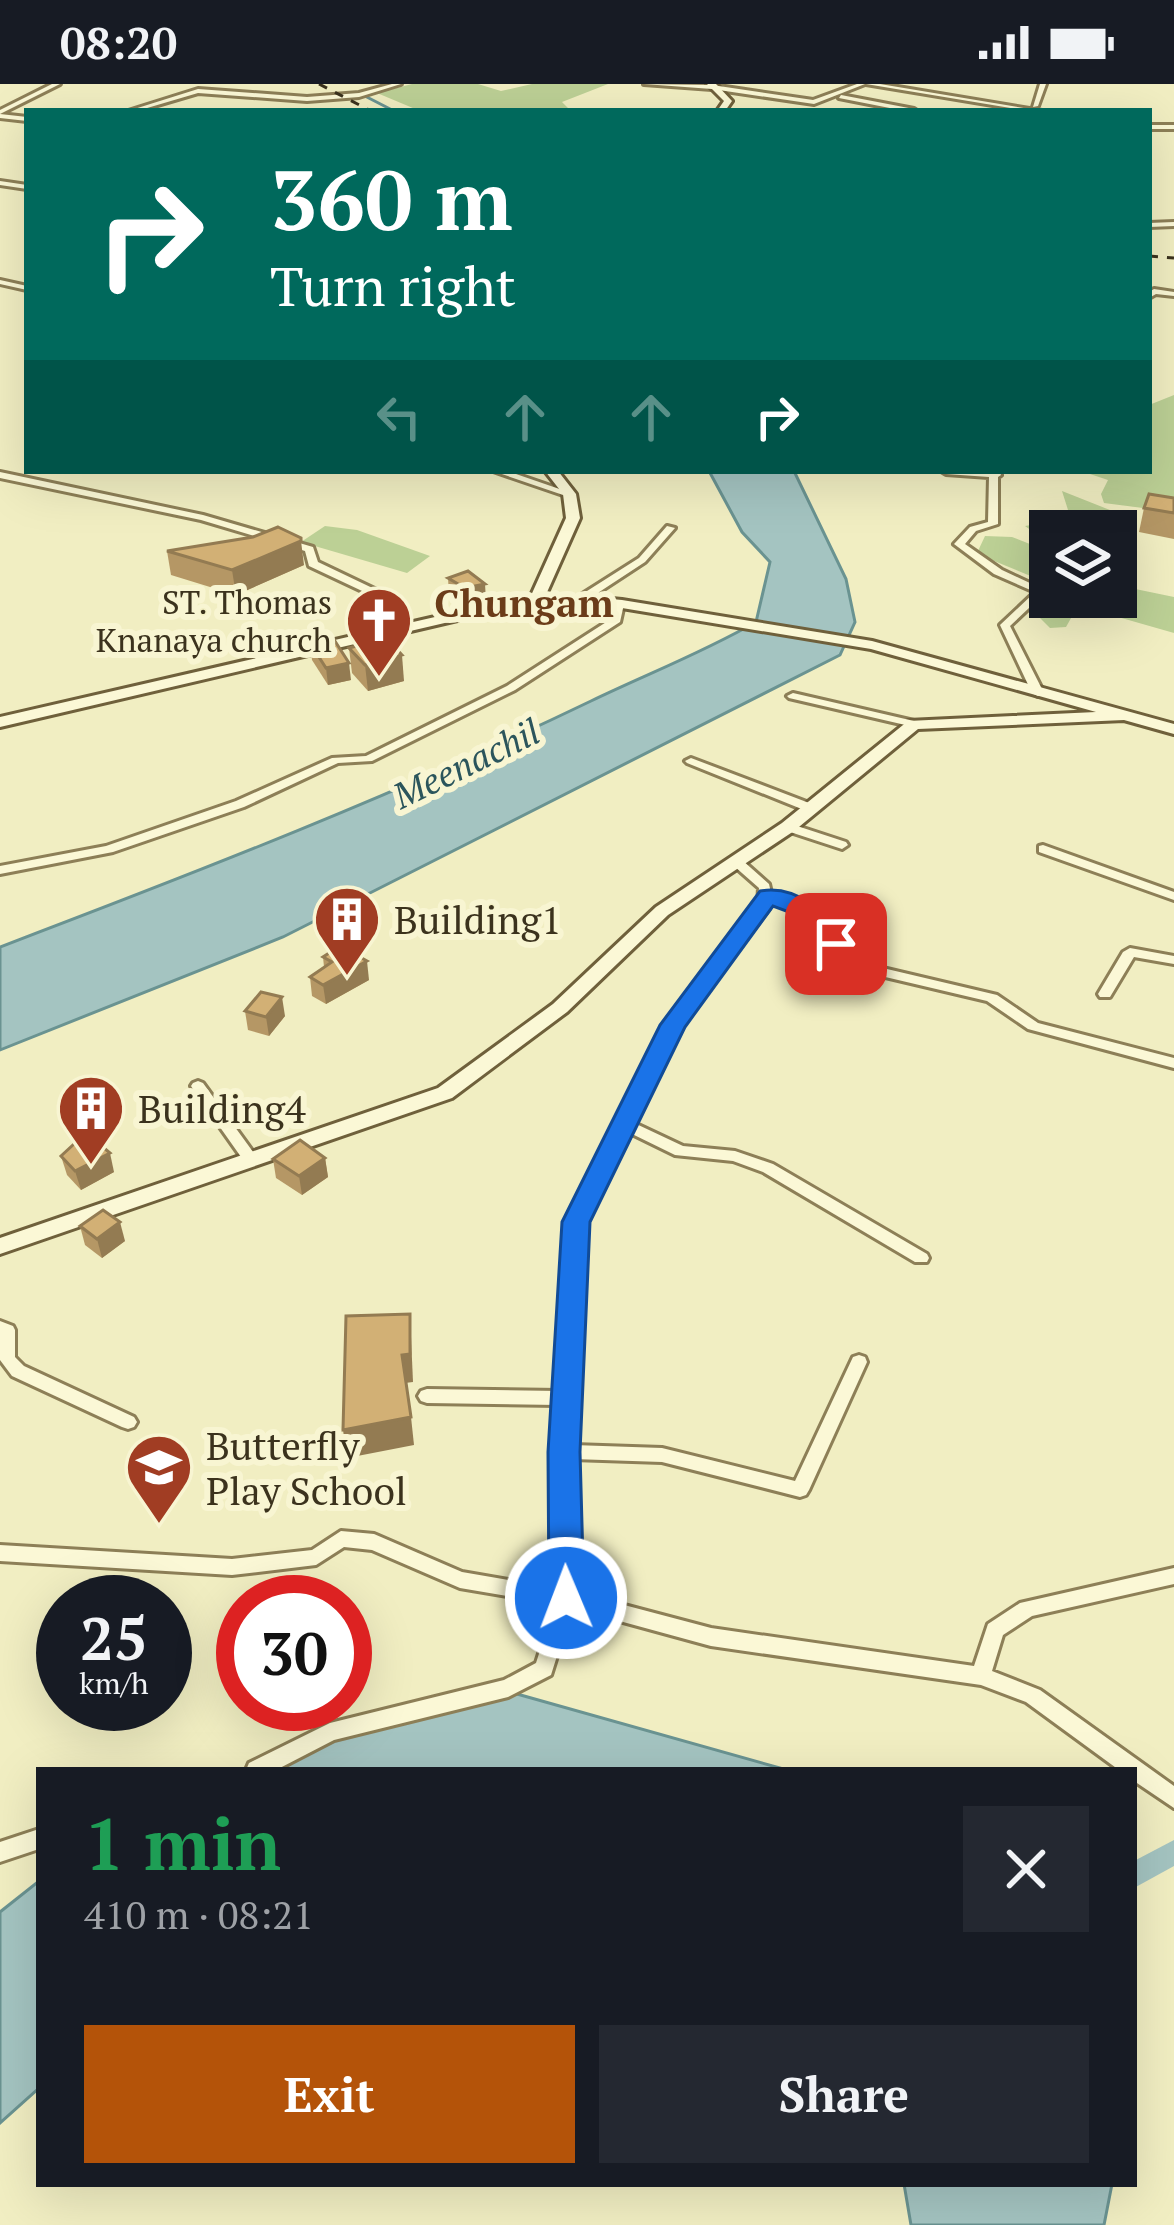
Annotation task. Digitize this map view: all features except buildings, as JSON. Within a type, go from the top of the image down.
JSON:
[{"type":"main road","points":[[536,602],[573,518],[568,494],[553,474]]},
{"type":"main road","points":[[0,722],[407,626],[536,602],[580,600],[872,645],[1174,729]]},
{"type":"main road","points":[[1034,719],[1043,713],[1042,694]]},
{"type":"main road","points":[[0,1246],[445,1093],[560,1007],[662,911],[788,827],[914,724],[1120,716]]},
{"type":"street","points":[[0,114],[57,84]]},
{"type":"street","points":[[209,87],[307,99],[359,95],[398,84]]},
{"type":"street","points":[[647,84],[712,87],[814,102],[839,97],[865,84],[889,85],[1016,108]]},
{"type":"street","points":[[141,108],[209,87],[260,93]]},
{"type":"street","points":[[839,97],[898,108]]},
{"type":"street","points":[[952,108],[967,98]]},
{"type":"street","points":[[1152,293],[1174,279]]},
{"type":"street","points":[[1152,293],[1174,294]]},
{"type":"street","points":[[507,474],[568,494]]},
{"type":"street","points":[[995,474],[993,524],[974,530],[959,544],[998,572],[1042,591],[1005,626],[1042,694]]},
{"type":"street","points":[[3,479],[203,518],[310,549],[314,563],[381,596],[407,626]]},
{"type":"street","points":[[580,600],[642,560],[670,528]]},
{"type":"street","points":[[0,870],[109,849],[240,805],[336,760],[368,759],[511,688],[616,620],[620,604]]},
{"type":"street","points":[[793,696],[914,724]]},
{"type":"street","points":[[691,760],[813,808]]},
{"type":"street","points":[[788,827],[842,845]]},
{"type":"street","points":[[1043,849],[1174,896]]},
{"type":"street","points":[[738,863],[768,896],[816,914],[847,956],[865,968],[992,998],[1033,1026],[1174,1063]]},
{"type":"street","points":[[262,1767],[330,1732],[508,1688],[544,1669],[566,1598],[564,1452],[576,1222],[673,1025],[768,896]]},
{"type":"street","points":[[1105,994],[1130,952],[1174,959]]},
{"type":"street","points":[[198,1086],[251,1160]]},
{"type":"street","points":[[623,1124],[680,1151],[735,1156],[768,1168],[921,1258]]},
{"type":"street","points":[[0,1327],[7,1330],[3,1349],[8,1362],[18,1371],[128,1422]]},
{"type":"street","points":[[564,1452],[662,1455],[800,1490],[859,1361]]},
{"type":"street","points":[[427,1396],[566,1398]]},
{"type":"street","points":[[0,1552],[232,1567],[316,1557],[341,1539],[374,1542],[460,1580],[566,1598],[711,1637],[981,1676],[1033,1696],[1131,1767]]},
{"type":"street","points":[[981,1676],[995,1630],[1027,1609],[1174,1576]]},
{"type":"street","points":[[1137,1771],[1174,1798]]},
{"type":"street","points":[[0,1852],[36,1840]]},
{"type":"green space","points":[[412,84],[478,84],[501,91],[532,84],[608,84],[562,102],[568,108],[413,108],[377,93]]},
{"type":"green space","points":[[1174,395],[1174,512],[1104,503],[1101,494],[1108,480],[1090,474],[1152,474],[1152,404]]},
{"type":"green space","points":[[1062,491],[1110,510],[1068,510]]},
{"type":"green space","points":[[325,526],[357,530],[430,556],[407,573],[301,542]]},
{"type":"green space","points":[[985,536],[1012,537],[1029,544],[1029,575],[982,556],[978,551]]},
{"type":"green space","points":[[1137,589],[1174,597],[1174,633],[1122,618],[1137,618]]},
{"type":"green space","points":[[1040,618],[1071,618],[1066,627],[1050,628]]},
{"type":"water","name":"Meenachil","points":[[711,474],[795,474],[846,579],[855,622],[840,655],[283,937],[0,1050],[0,947],[372,800],[756,622],[770,562],[742,532]]},
{"type":"water","points":[[517,1694],[776,1767],[249,1767],[315,1731],[372,1731],[372,1718]]},
{"type":"water","points":[[36,1883],[36,2091],[0,2123],[0,1912]]},
{"type":"water","points":[[905,2187],[1111,2187],[1104,2225],[911,2225]]},
{"type":"waterway","points":[[330,96],[359,93],[388,108]]},
{"type":"waterway","points":[[1137,1873],[1174,1852]]},
{"type":"railway","points":[[319,84],[365,108]]},
{"type":"railway","points":[[1152,256],[1174,258]]},
{"type":"place","name":"ST. Thomas Knanaya church","points":[[379,679]]},
{"type":"place","name":"Building1","points":[[347,978]]},
{"type":"place","name":"Building4","points":[[91,1167]]},
{"type":"place","name":"Butterfly Play School","points":[[159,1526]]},
{"type":"district","name":"Chungam","points":[[524,602]]},
{"type":"route","points":[[566,1598],[564,1452],[576,1222],[673,1025],[768,896],[816,914],[836,944]]}]
